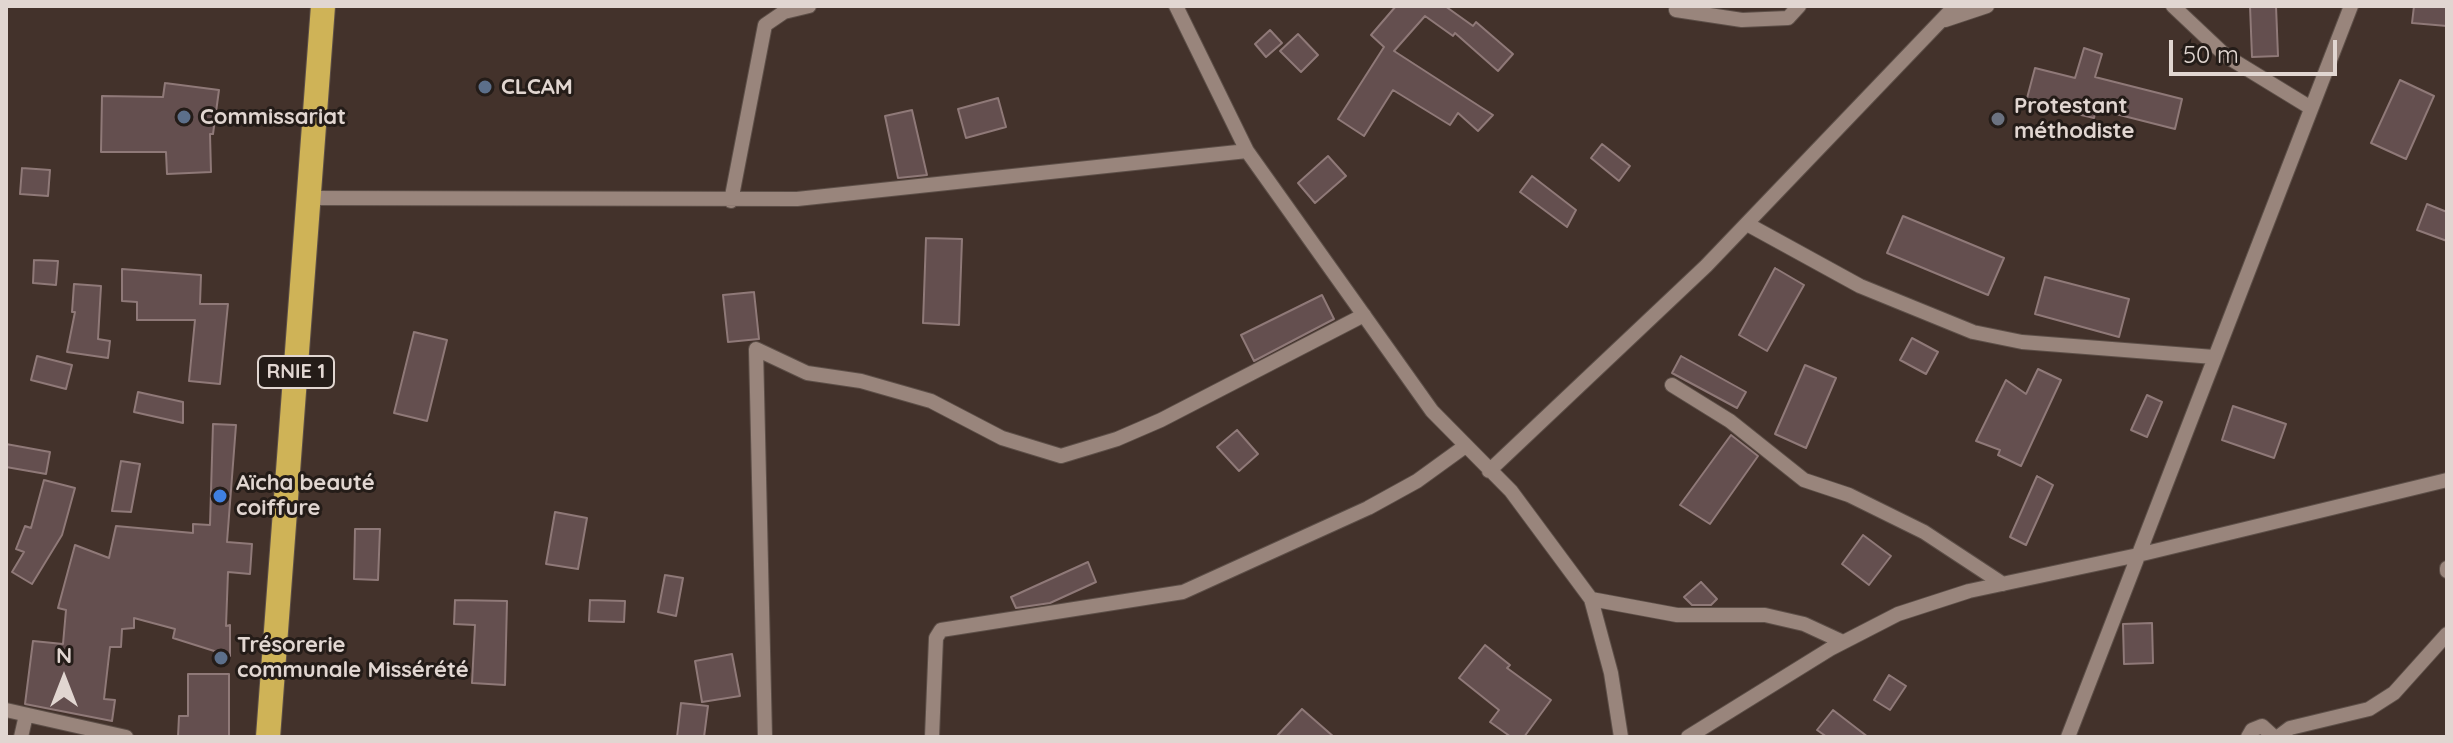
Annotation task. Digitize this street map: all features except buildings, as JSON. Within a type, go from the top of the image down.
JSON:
[{"type":"highway","name":"RNIE 1","points":[[268,737],[323,6]]},
{"type":"street","points":[[731,201],[765,25],[784,12],[809,6]]},
{"type":"street","points":[[1176,6],[1247,151],[1432,411],[1464,447],[1511,491],[1591,599],[1611,673],[1621,737]]},
{"type":"street","points":[[1676,10],[1742,20],[1788,18],[1799,6]]},
{"type":"street","points":[[1489,471],[1597,372],[1747,224],[1955,6]]},
{"type":"street","points":[[1944,20],[1987,6]]},
{"type":"street","points":[[2173,6],[2226,56],[2311,108]]},
{"type":"street","points":[[2068,737],[2351,6]]},
{"type":"street","points":[[308,198],[797,199],[1247,151]]},
{"type":"street","points":[[1747,224],[1860,286],[1973,332],[2022,342],[2214,357]]},
{"type":"street","points":[[765,737],[756,349],[807,373],[861,381],[931,401],[1002,438],[1061,456],[1117,439],[1161,420],[1364,315]]},
{"type":"street","points":[[1672,385],[1730,421],[1804,480],[1849,495],[1924,532],[2003,584]]},
{"type":"street","points":[[932,737],[936,638],[941,630],[1183,592],[1368,508],[1417,481],[1464,447]]},
{"type":"street","points":[[1688,737],[1843,642],[1898,614],[2003,584],[2138,555],[2447,480]]},
{"type":"street","points":[[1591,599],[1677,615],[1765,615],[1804,624],[1843,642]]},
{"type":"street","points":[[2248,737],[2252,730],[2262,726],[2276,737],[2290,728],[2369,709],[2394,693],[2447,634]]},
{"type":"street","points":[[6,710],[126,737]]},
{"type":"street","points":[[21,737],[26,715]]},
{"type":"place","name":"CLCAM","points":[[485,87]]},
{"type":"place","name":"Commissariat","points":[[184,117]]},
{"type":"place","name":"Protestant méthodiste","points":[[1998,119]]},
{"type":"place","name":"Aïcha beauté coiffure","points":[[220,496]]},
{"type":"place","name":"Trésorerie communale Missérété","points":[[221,658]]}]
